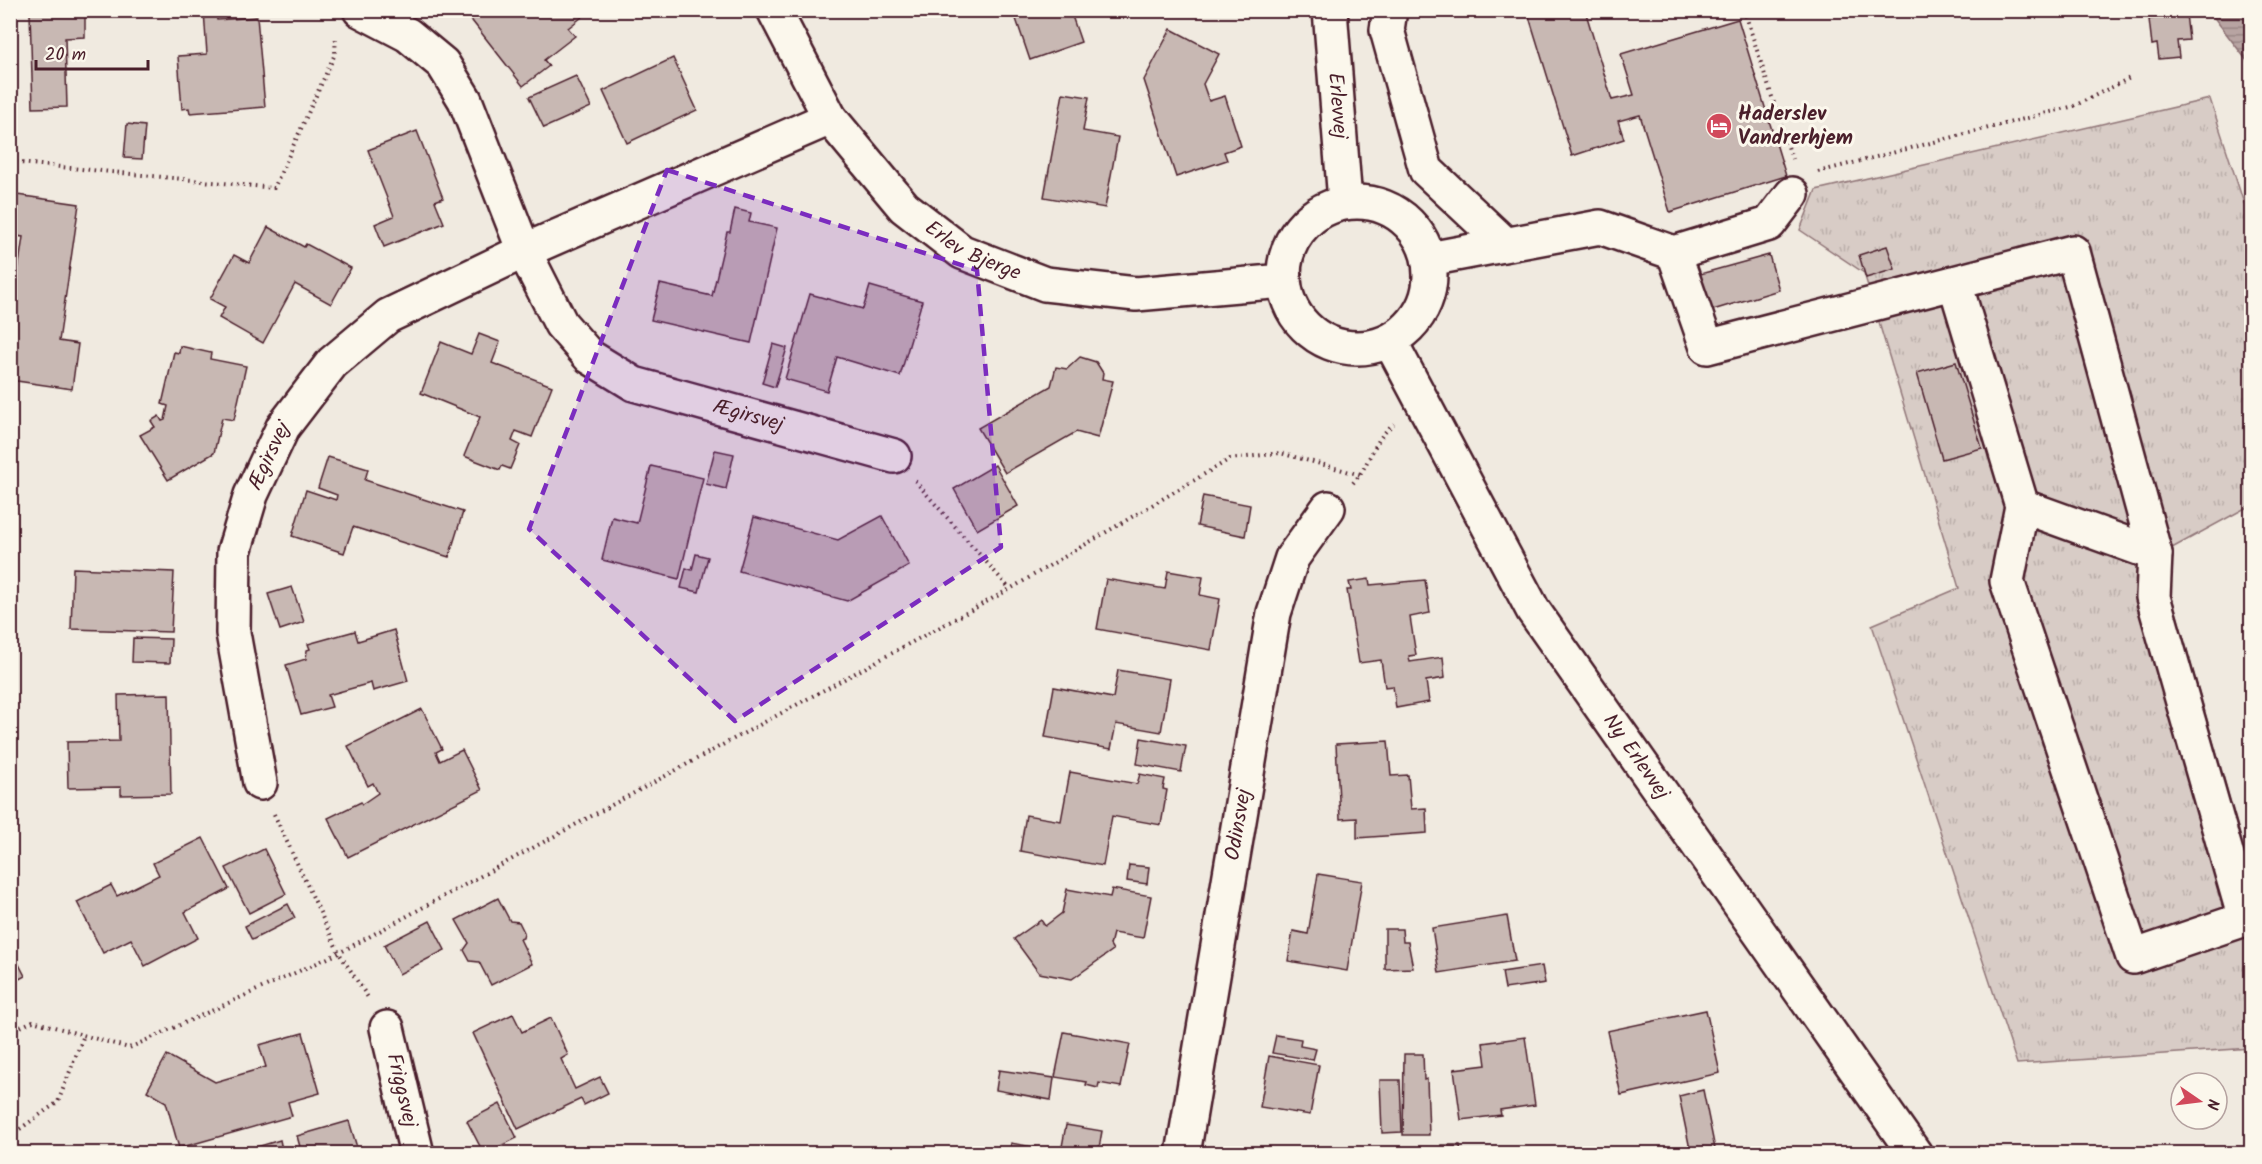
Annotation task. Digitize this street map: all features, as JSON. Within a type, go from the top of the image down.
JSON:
[{"type":"street","name":"Ægirsvej","points":[[360,10],[408,35],[443,64],[465,100],[524,251],[561,324],[590,357],[634,384],[894,456]]},
{"type":"street","name":"Erlev Bjerge","points":[[774,10],[830,118],[904,207],[962,252],[1045,284],[1136,294],[1283,281]]},
{"type":"street","name":"Erlevvej","points":[[1329,10],[1345,202]]},
{"type":"street","points":[[1390,10],[1387,30],[1426,170],[1505,244]]},
{"type":"street","name":"Ægirsvej","points":[[260,783],[233,633],[234,552],[251,495],[283,427],[332,363],[388,316],[524,251],[830,118]]},
{"type":"street","points":[[1429,259],[1600,227],[1674,253],[1769,224],[1795,185]]},
{"type":"street","points":[[1345,202],[1368,202],[1389,208],[1407,221],[1421,239],[1429,259],[1430,283],[1424,307],[1410,327],[1390,341],[1367,348],[1344,348],[1321,340],[1302,325],[1289,304],[1283,281],[1285,260],[1292,239],[1306,221],[1324,208],[1345,202]]},
{"type":"street","points":[[1674,253],[1707,347],[2073,252],[2155,554],[2153,597],[2245,919],[2133,957],[2007,581],[2022,506],[1955,283]]},
{"type":"street","name":"Ny Erlevvej","points":[[1390,341],[1533,610],[1915,1154]]},
{"type":"street","points":[[2022,506],[2155,554]]},
{"type":"street","name":"Odinsvej","points":[[1183,1154],[1274,613],[1292,558],[1328,508]]},
{"type":"street","name":"Friggsvej","points":[[387,1028],[417,1154]]},
{"type":"path","points":[[1744,10],[1795,185],[2074,106],[2132,77]]},
{"type":"path","points":[[10,162],[274,188],[335,54],[336,32]]},
{"type":"path","points":[[1328,508],[1360,475],[1382,432],[1424,403]]},
{"type":"path","points":[[10,1032],[33,1021],[129,1048],[339,953],[1010,589],[1230,459],[1280,453],[1360,475]]},
{"type":"path","points":[[894,456],[1010,589]]},
{"type":"path","points":[[260,783],[339,953],[387,1028]]},
{"type":"path","points":[[10,1136],[57,1102],[84,1035]]},
{"type":"highlighted area","points":[[667,170],[977,270],[1001,547],[735,721],[529,529]]},
{"type":"green space","points":[[2210,99],[2251,225],[2251,505],[2172,548],[2166,577],[2251,874],[2251,1048],[2017,1064],[1872,625],[1959,588],[1864,273],[1800,230],[1816,190]]},
{"type":"shaded area","points":[[2209,11],[2251,11],[2251,66]]},
{"type":"building","points":[[35,10],[85,10],[85,37],[65,38],[67,107],[33,108],[30,13],[36,13]]},
{"type":"building","points":[[216,10],[217,20],[257,17],[265,107],[190,113],[189,108],[182,109],[178,56],[207,54],[204,11]]},
{"type":"building","points":[[477,10],[591,10],[568,28],[575,36],[544,60],[549,66],[523,86],[469,17]]},
{"type":"building","points":[[1013,10],[1070,10],[1081,42],[1030,60]]},
{"type":"building","points":[[1527,10],[1585,10],[1612,100],[1634,95],[1621,54],[1738,19],[1786,176],[1670,212],[1640,115],[1618,121],[1624,139],[1572,156]]},
{"type":"building","points":[[2186,14],[2189,40],[2177,41],[2179,57],[2159,59],[2157,44],[2152,45],[2149,19]]},
{"type":"building","points":[[1171,29],[1219,54],[1203,84],[1209,101],[1225,96],[1241,146],[1224,152],[1227,160],[1176,177],[1144,80]]},
{"type":"building","points":[[673,58],[697,110],[627,143],[603,91]]},
{"type":"building","points":[[576,76],[591,107],[544,128],[529,97]]},
{"type":"building","points":[[1063,93],[1089,97],[1083,131],[1118,137],[1105,208],[1044,197]]},
{"type":"building","points":[[127,124],[145,126],[142,159],[124,158]]},
{"type":"building","points":[[417,131],[443,198],[435,201],[444,223],[384,247],[375,224],[394,216],[368,150]]},
{"type":"building","points":[[10,194],[79,204],[59,341],[78,344],[72,389],[10,380],[10,324],[23,237],[10,235]]},
{"type":"building","points":[[735,209],[751,213],[749,222],[777,228],[751,343],[651,320],[660,284],[712,296],[727,232],[730,232]]},
{"type":"building","points":[[268,227],[304,247],[306,244],[351,268],[331,304],[295,284],[263,343],[219,318],[225,307],[210,299],[234,255],[249,263]]},
{"type":"building","points":[[1887,246],[1895,269],[1866,278],[1859,255]]},
{"type":"building","points":[[1769,255],[1779,290],[1703,313],[1693,276]]},
{"type":"building","points":[[870,286],[922,301],[900,376],[837,357],[827,391],[785,379],[810,294],[863,309]]},
{"type":"building","points":[[479,334],[500,342],[492,363],[552,386],[532,437],[516,431],[512,441],[520,445],[510,469],[502,466],[500,470],[464,456],[480,417],[421,393],[441,342],[471,354]]},
{"type":"building","points":[[773,344],[787,348],[775,387],[762,383]]},
{"type":"building","points":[[180,346],[211,353],[210,359],[246,366],[234,420],[222,418],[214,453],[168,480],[140,435],[155,427],[151,421],[159,416],[162,421],[165,420],[168,406],[162,404],[174,352],[179,353]]},
{"type":"building","points":[[1080,357],[1096,362],[1103,373],[1102,379],[1113,381],[1098,438],[1076,432],[1005,473],[978,428],[1051,386],[1056,367],[1067,369]]},
{"type":"building","points":[[1956,362],[1982,448],[1942,459],[1917,373]]},
{"type":"building","points":[[715,450],[734,454],[726,489],[706,484]]},
{"type":"building","points":[[328,457],[368,469],[365,480],[463,512],[449,557],[353,527],[344,553],[292,536],[306,490],[336,500],[337,495],[318,488]]},
{"type":"building","points":[[995,465],[1018,506],[977,530],[954,489]]},
{"type":"building","points":[[651,466],[703,478],[679,579],[602,560],[612,517],[637,523]]},
{"type":"building","points":[[1203,496],[1250,505],[1245,536],[1197,526]]},
{"type":"building","points":[[882,516],[909,566],[847,601],[739,571],[754,517],[838,540]]},
{"type":"building","points":[[696,554],[708,557],[699,592],[681,588],[686,568],[692,570]]},
{"type":"building","points":[[73,568],[174,572],[171,632],[71,629]]},
{"type":"building","points":[[1168,571],[1203,577],[1200,595],[1220,599],[1211,650],[1097,629],[1106,579],[1165,589]]},
{"type":"building","points":[[1369,579],[1370,585],[1425,580],[1430,613],[1410,617],[1416,655],[1409,656],[1410,662],[1443,657],[1445,678],[1426,681],[1429,702],[1396,708],[1393,686],[1385,687],[1381,660],[1359,663],[1347,590],[1351,590],[1349,582]]},
{"type":"building","points":[[292,587],[304,622],[280,630],[268,594]]},
{"type":"building","points":[[394,630],[408,681],[373,691],[371,683],[328,695],[332,707],[301,715],[286,665],[306,659],[307,650],[310,649],[308,644],[355,631],[358,641]]},
{"type":"building","points":[[133,638],[171,639],[170,663],[132,662]]},
{"type":"building","points":[[1118,670],[1170,679],[1161,732],[1116,724],[1111,749],[1045,737],[1054,687],[1113,698]]},
{"type":"building","points":[[169,694],[171,794],[121,795],[121,787],[68,788],[67,742],[119,741],[118,695]]},
{"type":"building","points":[[422,709],[442,749],[436,752],[440,761],[462,750],[482,790],[348,857],[328,818],[361,802],[362,804],[378,793],[373,783],[368,786],[348,746]]},
{"type":"building","points":[[1141,738],[1186,746],[1181,772],[1137,764]]},
{"type":"building","points":[[1388,741],[1391,776],[1408,775],[1411,809],[1426,808],[1427,833],[1357,838],[1357,818],[1340,819],[1336,744]]},
{"type":"building","points":[[1070,772],[1137,784],[1140,774],[1165,779],[1163,789],[1167,790],[1161,825],[1112,816],[1103,866],[1020,851],[1026,815],[1061,821]]},
{"type":"building","points":[[203,838],[229,889],[185,912],[198,938],[145,966],[131,939],[103,953],[77,902],[111,885],[117,896],[159,875],[153,863]]},
{"type":"building","points":[[264,849],[286,894],[249,913],[226,868]]},
{"type":"building","points":[[1129,865],[1149,867],[1147,884],[1127,881]]},
{"type":"building","points":[[1318,874],[1362,881],[1347,971],[1288,961],[1293,931],[1308,934]]},
{"type":"building","points":[[1067,889],[1110,897],[1112,889],[1151,896],[1143,938],[1113,933],[1110,945],[1113,950],[1072,979],[1039,973],[1014,939],[1041,920],[1045,926],[1062,913]]},
{"type":"building","points":[[498,898],[510,921],[519,922],[524,932],[523,938],[520,939],[532,964],[491,985],[479,962],[470,961],[464,950],[469,943],[456,920]]},
{"type":"building","points":[[288,904],[295,918],[252,940],[245,926]]},
{"type":"building","points":[[1507,916],[1515,961],[1439,973],[1432,928]]},
{"type":"building","points":[[430,921],[445,950],[399,974],[384,945]]},
{"type":"building","points":[[1385,929],[1402,929],[1403,942],[1408,942],[1413,968],[1385,969]]},
{"type":"building","points":[[10,947],[25,976],[10,984]]},
{"type":"building","points":[[1542,966],[1545,983],[1505,989],[1502,972]]},
{"type":"building","points":[[1706,1010],[1720,1073],[1621,1095],[1607,1031]]},
{"type":"building","points":[[513,1014],[522,1032],[551,1018],[568,1055],[561,1059],[575,1089],[600,1077],[608,1093],[584,1105],[581,1099],[518,1129],[473,1033]]},
{"type":"building","points":[[1064,1032],[1130,1044],[1121,1087],[1099,1083],[1098,1088],[1086,1085],[1087,1082],[1055,1077]]},
{"type":"building","points":[[303,1033],[320,1093],[288,1102],[292,1116],[179,1148],[166,1102],[147,1091],[167,1055],[215,1082],[266,1067],[259,1045]]},
{"type":"building","points":[[1276,1035],[1301,1039],[1300,1046],[1316,1049],[1313,1060],[1272,1053]]},
{"type":"building","points":[[1525,1037],[1535,1105],[1500,1110],[1501,1115],[1461,1120],[1454,1069],[1486,1065],[1483,1043]]},
{"type":"building","points":[[1404,1054],[1423,1054],[1424,1080],[1427,1079],[1429,1135],[1403,1135]]},
{"type":"building","points":[[1269,1056],[1319,1065],[1310,1115],[1260,1107]]},
{"type":"building","points":[[999,1070],[1054,1078],[1051,1100],[996,1090]]},
{"type":"building","points":[[1380,1080],[1400,1080],[1402,1132],[1382,1133]]},
{"type":"building","points":[[1703,1090],[1716,1154],[1691,1154],[1679,1096]]},
{"type":"building","points":[[500,1104],[517,1138],[484,1154],[467,1121]]},
{"type":"building","points":[[349,1121],[359,1154],[302,1154],[297,1136]]},
{"type":"building","points":[[1066,1125],[1102,1131],[1098,1154],[1009,1154],[1011,1143],[1061,1152]]},
{"type":"building","points":[[280,1140],[283,1154],[234,1154]]},
{"type":"building","points":[[1441,1145],[1460,1145],[1461,1154],[1441,1154]]},
{"type":"place","name":"Haderslev Vandrerhjem","points":[[1719,126]]}]
